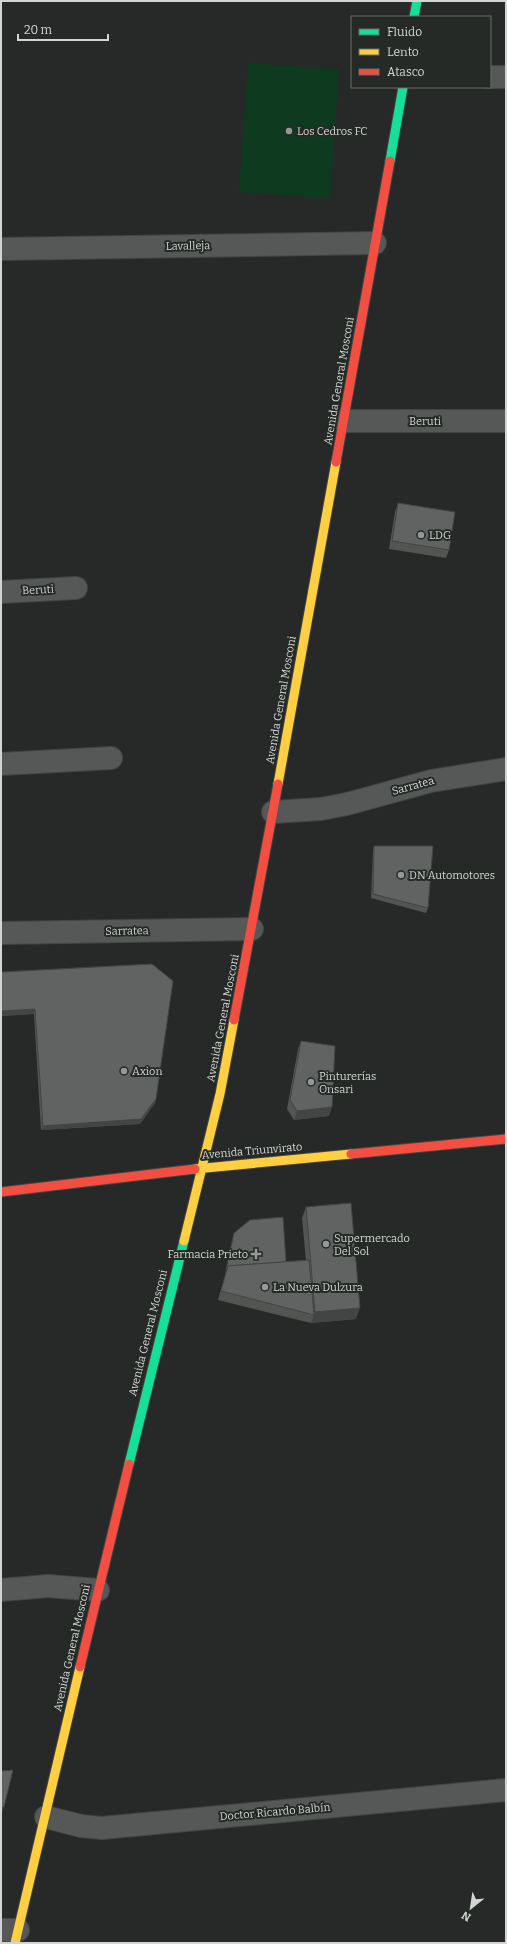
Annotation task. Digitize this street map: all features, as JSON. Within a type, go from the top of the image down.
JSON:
[{"type":"main road","points":[[414,16],[417,1]]},
{"type":"main road","name":"Avenida General Mosconi","points":[[11,1934],[46,1817],[98,1590],[220,1094],[252,929],[403,88]]},
{"type":"main road","name":"Avenida Triunvirato","points":[[1,1192],[201,1168],[506,1139]]},
{"type":"street","points":[[491,77],[506,77]]},
{"type":"street","name":"Lavalleja","points":[[1,249],[375,243]]},
{"type":"street","name":"Beruti","points":[[344,421],[506,421]]},
{"type":"street","name":"Beruti","points":[[1,592],[76,588]]},
{"type":"street","points":[[1,764],[111,758]]},
{"type":"street","name":"Sarratea","points":[[273,812],[321,809],[347,804],[431,781],[506,768]]},
{"type":"street","name":"Sarratea","points":[[1,933],[252,929]]},
{"type":"street","points":[[1,1590],[48,1586],[98,1590]]},
{"type":"street","name":"Doctor Ricardo Balbín","points":[[46,1817],[82,1826],[102,1828],[506,1790]]},
{"type":"green space","name":"Los Cedros FC","points":[[248,63],[339,69],[330,198],[239,192]]},
{"type":"building","name":"LDG","points":[[398,503],[455,512],[449,550],[392,541]]},
{"type":"building","name":"DN Automotores","points":[[374,846],[433,846],[428,908],[373,894]]},
{"type":"building","points":[[152,964],[173,981],[156,1099],[141,1119],[43,1126],[35,1009],[1,1011],[1,972]]},
{"type":"building","name":"Pinturerías Onsari","points":[[301,1041],[335,1046],[332,1107],[297,1111],[290,1100]]},
{"type":"building","name":"Supermercado Del Sol","points":[[351,1203],[360,1308],[315,1312],[306,1207]]},
{"type":"building","name":"Farmacia Prieto","points":[[283,1217],[286,1262],[228,1266],[226,1270],[234,1233],[250,1220]]},
{"type":"building","name":"La Nueva Dulzura","points":[[309,1260],[314,1315],[221,1291],[228,1266]]},
{"type":"building","points":[[13,1770],[4,1807],[1,1807],[1,1771]]},
{"type":"traffic: fast","points":[[414,16],[417,1]]},
{"type":"traffic: fast","points":[[390,161],[403,88]]},
{"type":"traffic: fast","points":[[129,1464],[184,1241]]},
{"type":"traffic: slow","points":[[278,784],[336,462]]},
{"type":"traffic: slow","points":[[184,1241],[220,1094],[234,1020]]},
{"type":"traffic: slow","points":[[195,1169],[351,1154]]},
{"type":"traffic: slow","points":[[15,1943],[80,1667]]},
{"type":"traffic: jam","points":[[336,462],[390,161]]},
{"type":"traffic: jam","points":[[234,1020],[278,784]]},
{"type":"traffic: jam","points":[[351,1154],[506,1139]]},
{"type":"traffic: jam","points":[[1,1192],[195,1169]]},
{"type":"traffic: jam","points":[[80,1667],[129,1464]]},
{"type":"place","name":"Los Cedros FC","points":[[289,131]]},
{"type":"place","name":"LDG","points":[[421,535]]},
{"type":"place","name":"DN Automotores","points":[[401,875]]},
{"type":"place","name":"Axion","points":[[124,1071]]},
{"type":"place","name":"Pinturerías Onsari","points":[[311,1082]]},
{"type":"place","name":"Supermercado Del Sol","points":[[326,1244]]},
{"type":"place","name":"Farmacia Prieto","points":[[256,1254]]},
{"type":"place","name":"La Nueva Dulzura","points":[[265,1287]]}]
